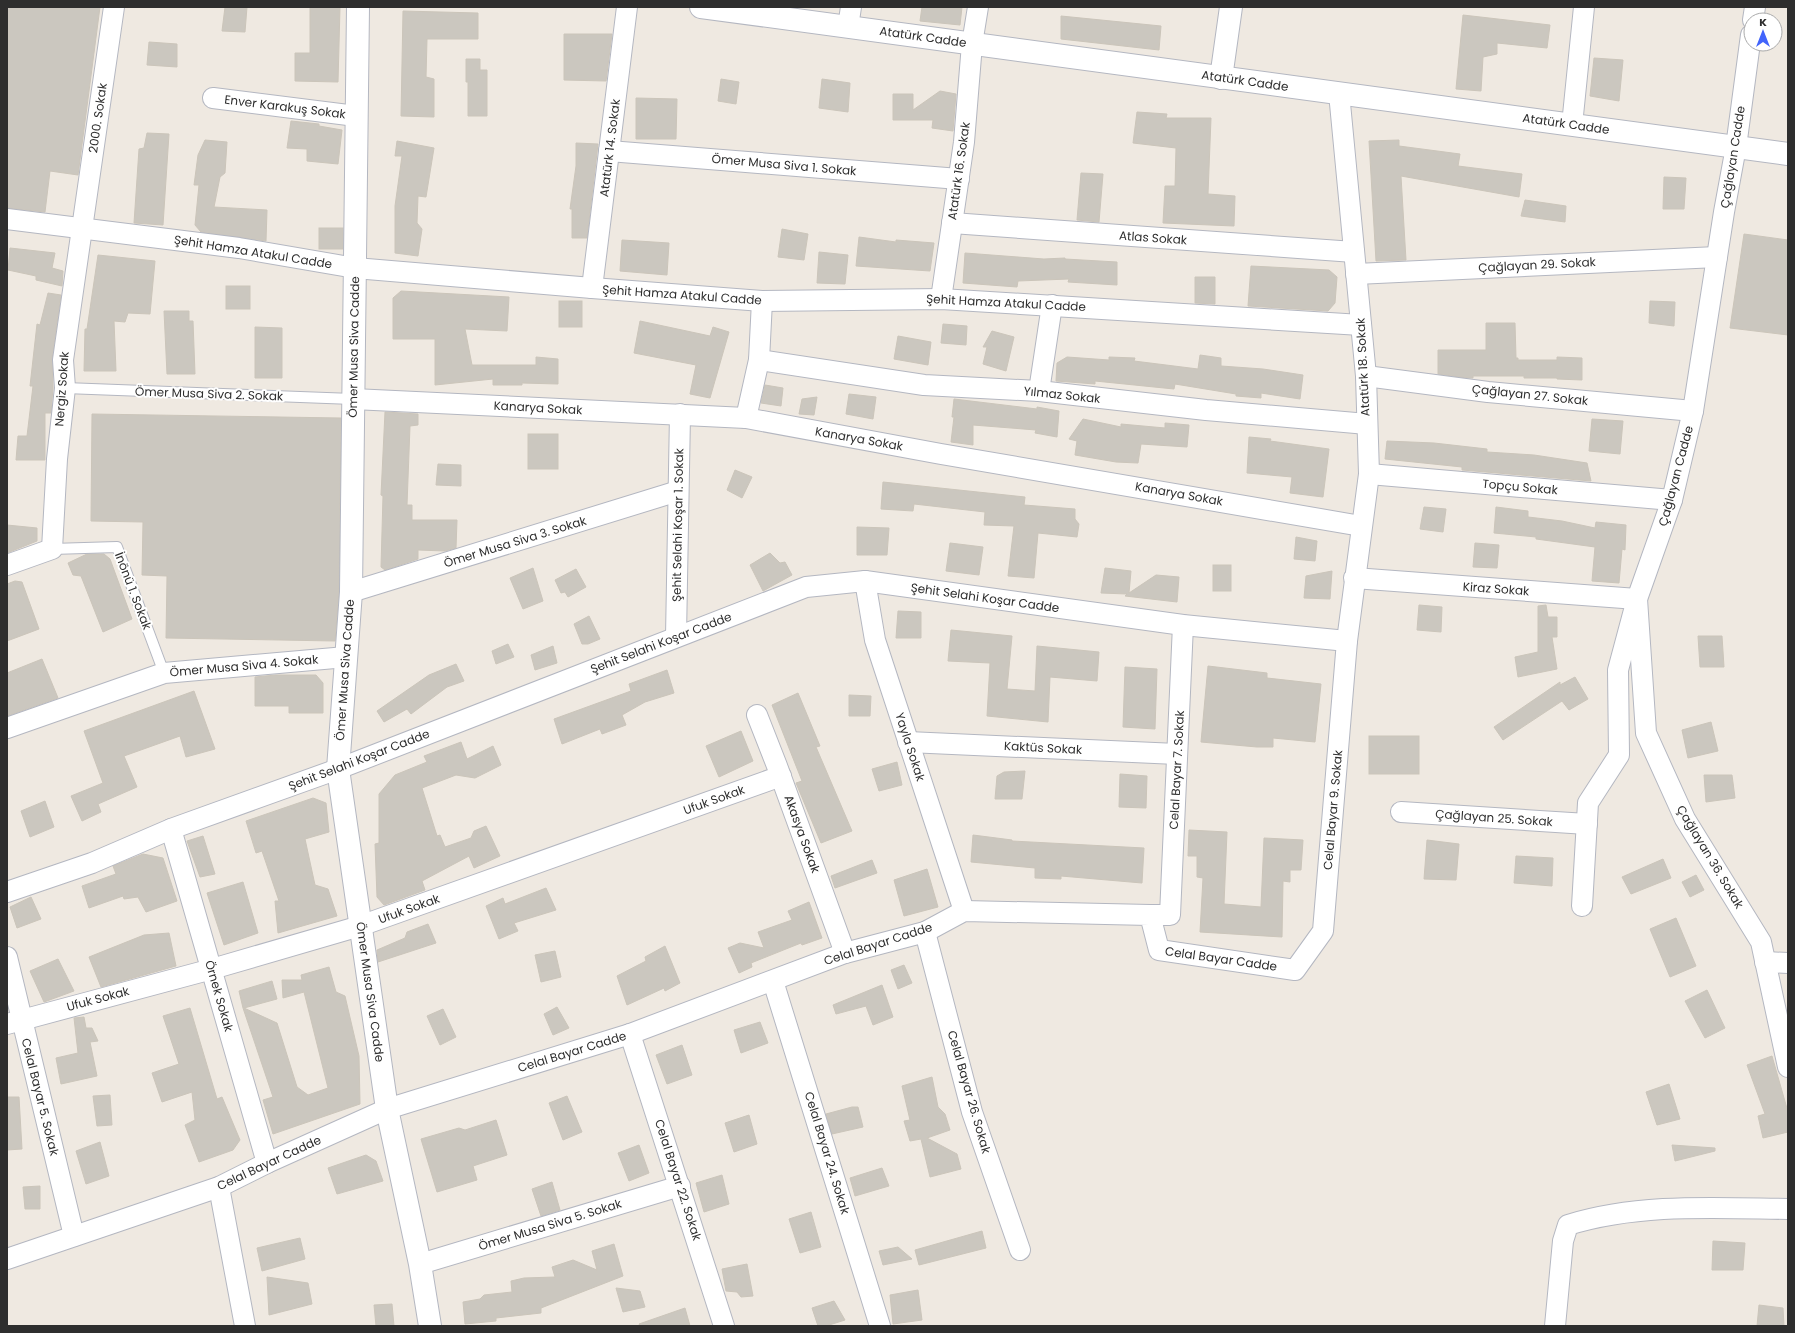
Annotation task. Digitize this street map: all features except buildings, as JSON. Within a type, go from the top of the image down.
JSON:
[{"type":"main road","name":"Ömer Musa Siva Cadde","points":[[358,7],[351,592],[338,769],[387,1109],[420,1264],[430,1326]]},
{"type":"main road","name":"Atatürk Cadde","points":[[701,7],[850,17],[972,44],[1788,154]]},
{"type":"main road","points":[[1221,78],[1231,7]]},
{"type":"street","name":"2000. Sokak","points":[[82,230],[114,7]]},
{"type":"street","name":"Atatürk 14. Sokak","points":[[592,288],[627,7]]},
{"type":"street","name":"Atatürk 16. Sokak","points":[[941,298],[964,142],[972,44],[978,7]]},
{"type":"street","points":[[1572,125],[1584,7]]},
{"type":"street","name":"Çağlayan Cadde","points":[[1582,906],[1588,804],[1619,755],[1618,670],[1638,599],[1672,500],[1693,411],[1736,147],[1749,52]]},
{"type":"street","name":"Atatürk 18. Sokak","points":[[1339,93],[1366,376],[1368,474],[1347,641]]},
{"type":"street","name":"Enver Karakuş Sokak","points":[[213,98],[356,116]]},
{"type":"street","name":"Ömer Musa Siva 1. Sokak","points":[[609,151],[958,179]]},
{"type":"street","name":"Şehit Hamza Atakul Cadde","points":[[7,220],[239,248],[355,268],[592,288],[762,301],[941,298],[1361,325]]},
{"type":"street","name":"Atlas Sokak","points":[[952,223],[1354,252]]},
{"type":"street","name":"Nergiz Sokak","points":[[52,549],[57,459],[65,388],[63,360],[82,230]]},
{"type":"street","name":"Çağlayan 29. Sokak","points":[[1356,274],[1717,257]]},
{"type":"street","points":[[746,418],[759,360],[762,301]]},
{"type":"street","points":[[1039,391],[1052,305]]},
{"type":"street","name":"Yılmaz Sokak","points":[[759,360],[924,385],[1039,391],[1206,410],[1366,424]]},
{"type":"street","name":"Çağlayan 27. Sokak","points":[[1366,376],[1488,392],[1693,411]]},
{"type":"street","name":"Kanarya Sokak","points":[[353,399],[746,418],[941,454],[1361,526]]},
{"type":"street","name":"Şehit Selahi Koşar 1. Sokak","points":[[676,637],[680,414]]},
{"type":"street","name":"Topçu Sokak","points":[[1368,474],[1672,500]]},
{"type":"street","name":"Ömer Musa Siva 3. Sokak","points":[[351,592],[678,491]]},
{"type":"street","name":"İnönü 1. Sokak","points":[[7,565],[52,549]]},
{"type":"street","name":"Kiraz Sokak","points":[[1354,578],[1638,599]]},
{"type":"street","name":"Şehit Selahi Koşar Cadde","points":[[7,892],[92,863],[170,829],[338,769],[806,587],[865,581],[1183,625],[1347,641]]},
{"type":"street","name":"Yayla Sokak","points":[[865,581],[875,640],[964,911]]},
{"type":"street","name":"Çağlayan 36. Sokak","points":[[1638,599],[1646,733],[1685,820],[1761,942],[1788,1067]]},
{"type":"street","name":"Celal Bayar 7. Sokak","points":[[1170,915],[1183,625]]},
{"type":"street","name":"Celal Bayar 9. Sokak","points":[[1295,970],[1323,931],[1347,641]]},
{"type":"street","name":"Ömer Musa Siva 4. Sokak","points":[[7,728],[164,673],[346,657]]},
{"type":"street","name":"Akasya Sokak","points":[[756,715],[781,776],[844,953]]},
{"type":"street","name":"Kaktüs Sokak","points":[[908,742],[1177,754]]},
{"type":"street","name":"Ufuk Sokak","points":[[14,1022],[212,969],[360,926],[781,776]]},
{"type":"street","name":"Çağlayan 25. Sokak","points":[[1401,812],[1587,824]]},
{"type":"street","name":"Örnek Sokak","points":[[170,829],[212,969],[267,1163]]},
{"type":"street","name":"Celal Bayar Cadde","points":[[7,1259],[219,1187],[267,1163],[387,1109],[630,1034],[844,953],[925,932],[964,911],[1170,915]]},
{"type":"street","name":"Celal Bayar Cadde","points":[[1150,915],[1159,950],[1295,970]]},
{"type":"street","name":"Celal Bayar 26. Sokak","points":[[925,932],[972,1112],[1020,1250]]},
{"type":"street","name":"Celal Bayar 5. Sokak","points":[[7,957],[14,1022],[74,1236]]},
{"type":"street","points":[[1765,962],[1788,963]]},
{"type":"street","name":"Celal Bayar 24. Sokak","points":[[773,981],[880,1326]]},
{"type":"street","name":"Celal Bayar 22. Sokak","points":[[630,1034],[724,1326]]},
{"type":"street","name":"Ömer Musa Siva 5. Sokak","points":[[420,1264],[680,1186]]},
{"type":"street","points":[[219,1187],[245,1326]]},
{"type":"street","points":[[1555,1326],[1563,1241],[1568,1225],[1586,1219],[1670,1207],[1788,1208]]},
{"type":"lane","name":"Ömer Musa Siva 2. Sokak","points":[[65,388],[353,399]]},
{"type":"lane","name":"İnönü 1. Sokak","points":[[52,549],[117,547],[164,673]]}]
